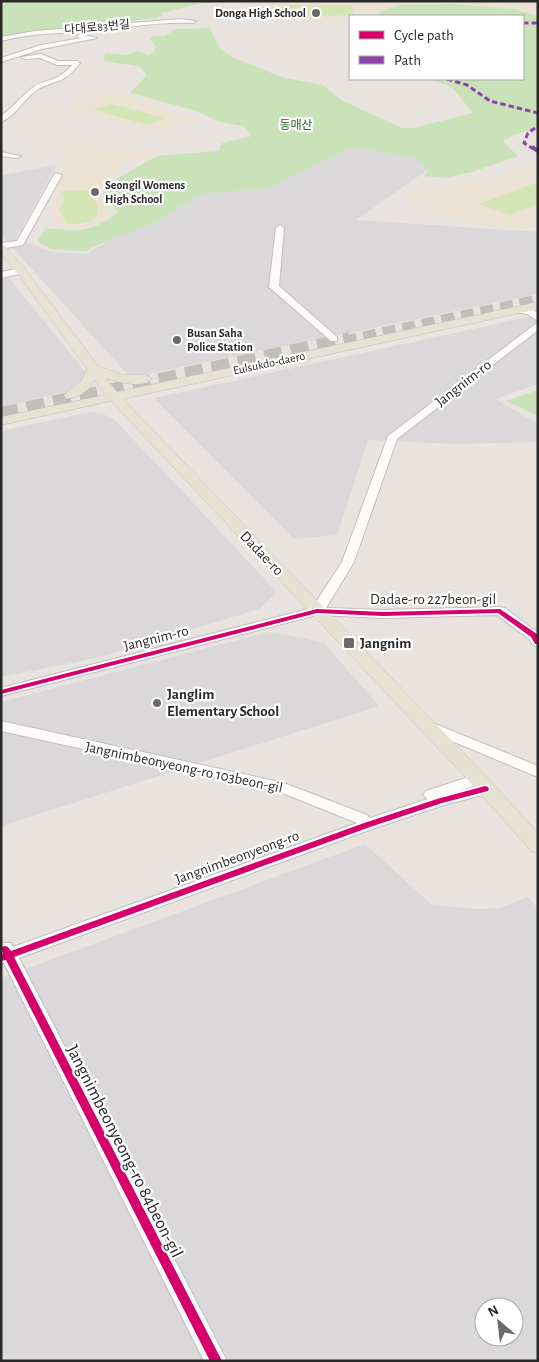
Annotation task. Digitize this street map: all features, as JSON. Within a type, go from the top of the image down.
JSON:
[{"type":"main road","name":"Dadae-ro","points":[[1,248],[110,392],[134,419],[482,784],[538,846]]},
{"type":"main road","name":"Eulsukdo-daero","points":[[110,392],[146,379],[538,297]]},
{"type":"main road","name":"Eulsukdo-daero","points":[[1,421],[69,401],[110,392],[168,384],[538,306]]},
{"type":"main road","points":[[146,379],[122,379],[93,369],[87,383],[69,401],[134,419],[139,400],[168,384]]},
{"type":"main road","name":"Eulsukdo-daero","points":[[1,409],[69,401]]},
{"type":"street","name":"다대로83번길","points":[[1,40],[33,33],[105,27],[164,19],[193,21]]},
{"type":"street","points":[[1,40],[44,36],[94,38],[42,47],[1,60]]},
{"type":"street","points":[[1,60],[37,56],[57,63],[77,63],[67,75],[59,80],[34,89],[17,108],[1,120]]},
{"type":"street","points":[[1,154],[17,156]]},
{"type":"street","points":[[1,248],[20,243],[58,175]]},
{"type":"street","points":[[280,228],[274,287],[334,339]]},
{"type":"street","points":[[1,275],[20,271]]},
{"type":"street","points":[[518,310],[530,312],[537,322]]},
{"type":"street","name":"Jangnim-ro","points":[[1,692],[317,611],[348,562],[392,438],[537,322]]},
{"type":"street","name":"Dadae-ro 227beon-gil","points":[[317,611],[383,614],[500,610],[534,636],[538,642]]},
{"type":"street","points":[[425,725],[538,772]]},
{"type":"street","name":"Jangnimbeonyeong-ro 103beon-gil","points":[[1,726],[284,788],[365,822]]},
{"type":"street","name":"Jangnimbeonyeong-ro","points":[[4,953],[365,822],[482,784]]},
{"type":"street","name":"Jangnimbeonyeong-ro 84beon-gil","points":[[4,953],[216,1361]]},
{"type":"shaded area","name":"Donga High School","points":[[262,1],[538,1],[538,16],[514,9],[425,4],[399,5],[373,15],[349,15],[349,18],[312,22],[250,19],[257,4]]},
{"type":"shaded area","points":[[112,91],[158,104],[167,110],[200,120],[168,127],[129,126],[70,110],[76,101]]},
{"type":"shaded area","points":[[66,143],[113,146],[162,153],[151,158],[124,163],[109,180],[102,195],[108,207],[107,215],[98,224],[77,228],[58,228],[52,207],[54,188],[67,159],[62,151]]},
{"type":"shaded area","points":[[354,147],[413,157],[430,168],[356,220],[538,232],[538,294],[130,377],[1,235],[1,175],[57,165],[16,238],[50,252],[86,254],[115,237],[150,225],[201,194],[265,189]]},
{"type":"shaded area","points":[[538,161],[538,228],[490,227],[446,216],[404,196],[406,194],[498,176]]},
{"type":"shaded area","points":[[1,268],[86,373],[85,378],[75,390],[1,407]]},
{"type":"shaded area","points":[[538,315],[538,384],[495,399],[538,424],[538,442],[454,444],[368,440],[337,535],[294,539],[154,398]]},
{"type":"shaded area","points":[[90,412],[103,414],[115,420],[277,592],[259,609],[96,658],[1,677],[1,431]]},
{"type":"shaded area","points":[[268,632],[305,638],[325,644],[379,706],[1,826],[1,702]]},
{"type":"shaded area","points":[[365,844],[432,905],[479,909],[500,908],[528,897],[538,909],[538,1361],[1,1361],[1,978]]},
{"type":"green space","points":[[1,1],[221,2],[203,3],[161,13],[162,16],[155,18],[1,37]]},
{"type":"green space","name":"동매산","points":[[454,4],[514,9],[538,16],[538,79],[536,79],[538,80],[538,128],[516,134],[503,141],[518,156],[472,172],[444,178],[424,176],[429,168],[413,157],[354,147],[265,189],[201,194],[150,225],[85,251],[51,249],[37,241],[46,228],[76,230],[92,228],[118,212],[103,194],[118,178],[157,156],[219,151],[222,143],[252,136],[244,126],[219,122],[197,111],[130,93],[147,75],[139,66],[104,61],[104,55],[107,53],[127,55],[138,51],[148,55],[153,53],[156,47],[150,39],[154,36],[165,36],[175,29],[210,28],[220,49],[234,58],[284,78],[323,85],[341,100],[402,128],[413,128],[473,113],[452,87],[431,80],[524,80],[524,15],[379,15],[381,11],[399,5]]},
{"type":"green space","points":[[352,5],[353,15],[286,17],[282,16],[282,6]]},
{"type":"green space","points":[[111,104],[166,118],[148,125],[93,110]]},
{"type":"green space","points":[[538,182],[538,204],[510,215],[479,204]]},
{"type":"green space","points":[[88,190],[98,206],[96,217],[85,223],[67,224],[59,210],[65,199],[62,191]]},
{"type":"green space","points":[[538,390],[538,416],[506,401]]},
{"type":"tunnel","points":[[344,342],[538,301]]},
{"type":"tunnel","points":[[1,416],[350,341]]},
{"type":"marked path","points":[[524,23],[538,23]]},
{"type":"marked path","points":[[450,80],[467,85],[490,101],[538,113]]},
{"type":"marked path","points":[[538,126],[528,133],[524,143],[538,151]]},
{"type":"cycle path","points":[[1,692],[317,611],[383,614],[500,611],[534,636],[538,642]]},
{"type":"cycle path","points":[[1,958],[367,825],[440,801],[485,789]]},
{"type":"cycle path","points":[[5,949],[216,1361]]},
{"type":"place","name":"Donga High School","points":[[316,13]]},
{"type":"place","name":"Seongil Womens High School","points":[[95,192]]},
{"type":"place","name":"Busan Saha Police Station","points":[[177,340]]},
{"type":"place","name":"Jangnim","points":[[349,643]]},
{"type":"place","name":"Janglim Elementary School","points":[[157,703]]}]
